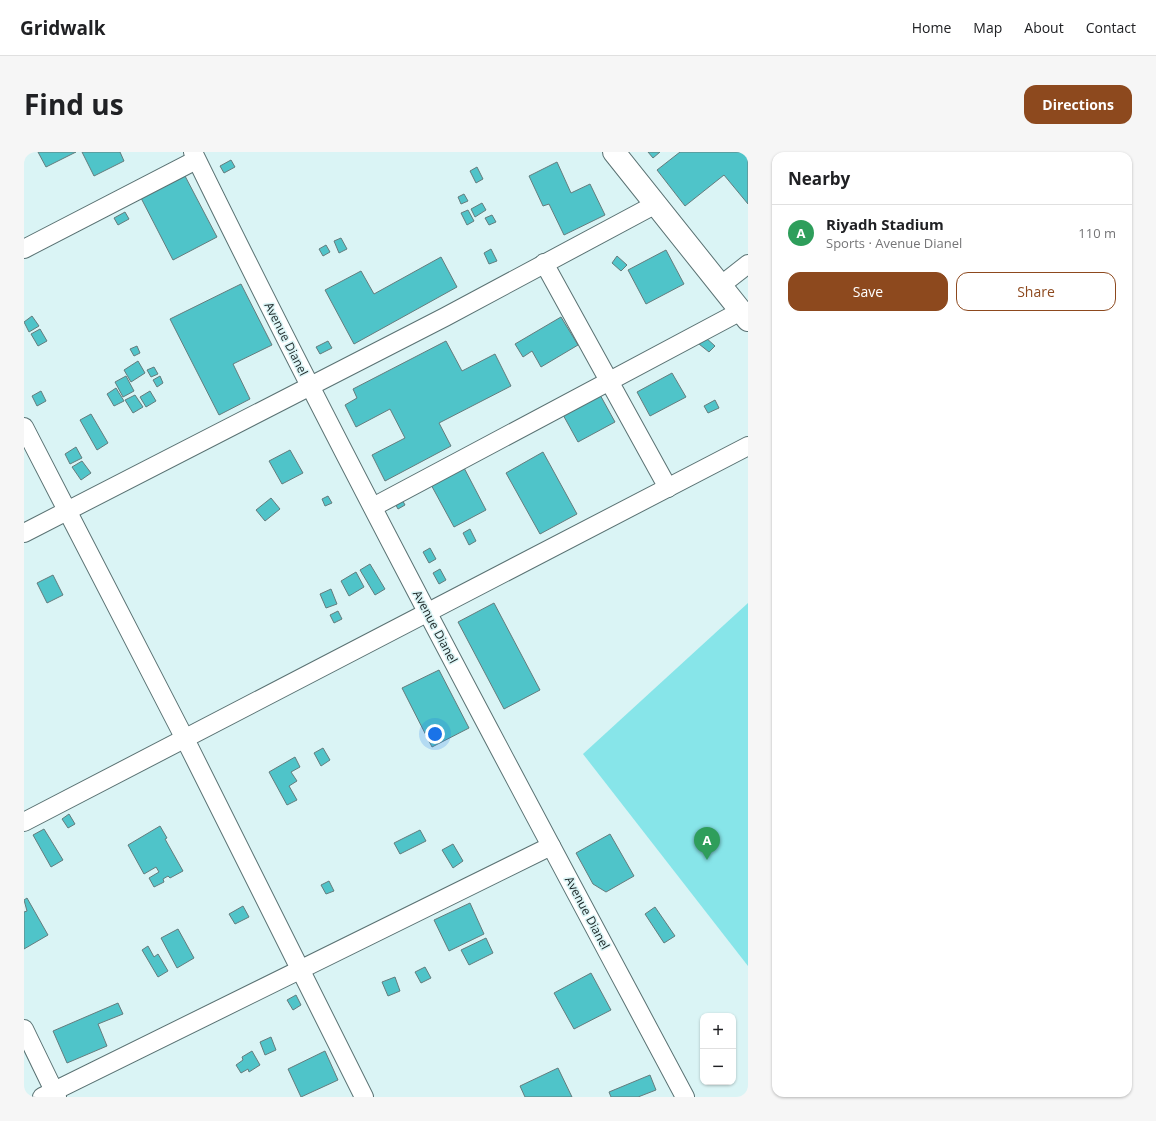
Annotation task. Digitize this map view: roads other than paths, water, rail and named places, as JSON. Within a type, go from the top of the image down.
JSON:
[{"type":"main road","points":[[614,152],[744,315]]},
{"type":"street","points":[[24,249],[194,156]]},
{"type":"street","name":"Avenue Dianel","points":[[194,156],[310,387],[551,846],[685,1097]]},
{"type":"street","points":[[24,533],[445,317],[656,204]]},
{"type":"street","points":[[544,263],[668,488]]},
{"type":"street","points":[[720,286],[748,264]]},
{"type":"street","points":[[373,507],[609,382],[744,315]]},
{"type":"street","points":[[24,427],[185,739],[364,1097]]},
{"type":"street","points":[[24,822],[748,446]]},
{"type":"street","points":[[24,1029],[51,1095],[300,969],[551,846]]},
{"type":"place","name":"Riyadh Stadium","points":[[707,860]]}]
